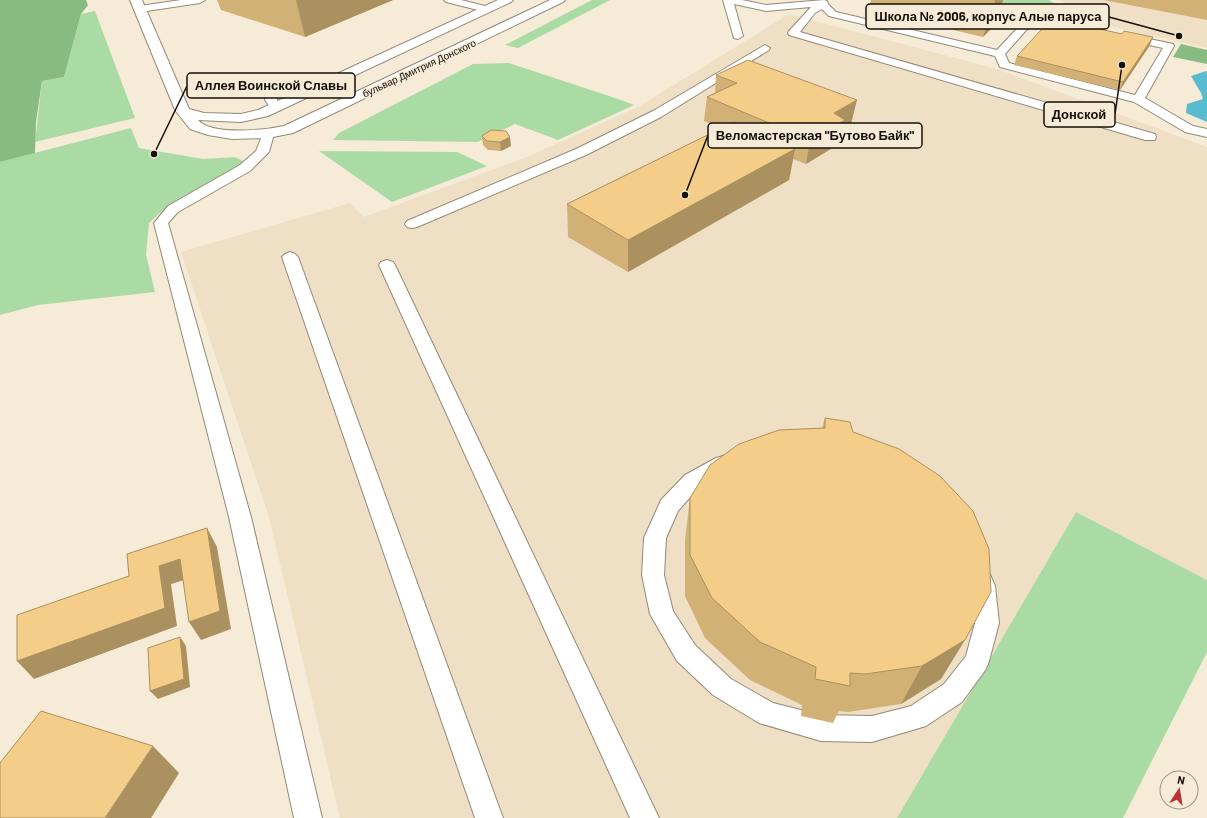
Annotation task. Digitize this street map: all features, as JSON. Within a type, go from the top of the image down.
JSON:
[{"type":"street","points":[[182,110],[203,117],[241,118],[263,113],[303,96],[507,0]]},
{"type":"street","name":"бульвар Дмитрия Донского","points":[[138,5],[182,110],[196,126],[208,131],[232,135],[268,134],[288,130],[559,0]]},
{"type":"street","points":[[268,134],[273,122],[280,114],[303,96]]},
{"type":"lane","points":[[138,5],[200,0]]},
{"type":"lane","points":[[450,0],[486,10]]},
{"type":"lane","points":[[738,36],[729,0],[766,8],[826,2]]},
{"type":"lane","points":[[961,0],[967,4],[1036,18],[999,54]]},
{"type":"lane","points":[[826,2],[833,14],[999,54]]},
{"type":"lane","points":[[826,2],[812,11],[793,33],[1150,137]]},
{"type":"lane","points":[[1116,35],[1169,46],[1138,99]]},
{"type":"lane","points":[[412,224],[574,155],[609,138],[656,114],[766,48]]},
{"type":"lane","points":[[999,54],[1004,65],[1138,99],[1189,128],[1207,133]]},
{"type":"lane","points":[[276,107],[271,100],[272,91],[281,82]]},
{"type":"lane","points":[[268,134],[262,152],[245,168],[173,209],[161,223],[240,517],[308,818]]},
{"type":"lane","points":[[290,257],[489,818]]},
{"type":"lane","points":[[387,265],[645,818]]},
{"type":"lane","points":[[798,450],[838,456],[870,457],[876,469],[913,489],[944,516],[968,549],[983,586],[986,624],[977,660],[953,693],[917,717],[872,729],[821,728],[768,714],[722,687],[686,653],[662,614],[653,575],[655,538],[669,506],[692,481],[723,463],[759,452],[798,450]]},
{"type":"shaded area","points":[[1059,0],[1207,0],[1207,48],[1095,23]]},
{"type":"shaded area","points":[[789,14],[997,69],[1207,147],[1207,580],[1076,512],[897,818],[340,818],[269,517],[181,252],[350,203],[364,217],[527,157],[638,107]]},
{"type":"green space","points":[[0,0],[86,0],[88,5],[81,14],[64,77],[42,81],[36,122],[35,153],[0,162]]},
{"type":"green space","points":[[592,0],[610,0],[518,48],[505,45]]},
{"type":"green space","points":[[980,0],[1049,0],[1079,19],[1075,22],[994,6]]},
{"type":"green space","points":[[95,11],[135,118],[35,142],[42,81],[64,77],[81,14]]},
{"type":"green space","points":[[1181,44],[1207,50],[1207,64],[1173,57]]},
{"type":"green space","points":[[509,63],[634,105],[558,140],[515,124],[478,142],[333,140],[339,133],[473,64]]},
{"type":"green space","points":[[131,128],[139,148],[203,159],[235,157],[243,161],[240,168],[161,212],[149,223],[146,255],[155,292],[38,305],[0,315],[0,162]]},
{"type":"green space","points":[[319,151],[457,152],[487,166],[392,202]]},
{"type":"green space","points":[[1076,512],[1207,580],[1207,652],[1123,818],[897,818]]},
{"type":"water","points":[[1206,71],[1207,122],[1186,113],[1187,104],[1203,99],[1191,76]]},
{"type":"building","points":[[1055,15],[1080,21],[1077,24],[1122,34],[1124,31],[1153,37],[1123,82],[1017,56]]},
{"type":"building","points":[[748,60],[857,100],[834,113],[845,120],[810,140],[707,97],[737,83],[716,75]]},
{"type":"building","points":[[734,122],[795,149],[628,240],[567,204]]},
{"type":"building","points":[[491,130],[506,131],[510,137],[500,142],[487,141],[482,136]]},
{"type":"building","points":[[825,418],[850,422],[853,432],[899,449],[940,476],[973,511],[989,549],[991,592],[965,640],[922,666],[865,674],[850,673],[850,686],[815,679],[816,667],[760,642],[712,598],[690,555],[690,498],[710,465],[739,444],[779,430],[825,428]]},
{"type":"building","points":[[207,528],[220,611],[189,622],[180,559],[159,566],[165,608],[17,661],[17,615],[129,576],[127,554]]},
{"type":"building","points":[[180,637],[184,679],[150,691],[148,648]]},
{"type":"building","points":[[41,711],[153,746],[105,818],[0,818],[0,763]]},
{"type":"place","name":"Школа № 2006, корпус Алые паруса","points":[[1179,36]]},
{"type":"place","name":"Донской","points":[[1122,65]]},
{"type":"place","name":"Аллея Воинской Славы","points":[[154,154]]},
{"type":"place","name":"Веломастерская \"Бутово Байк\"","points":[[685,195]]}]
